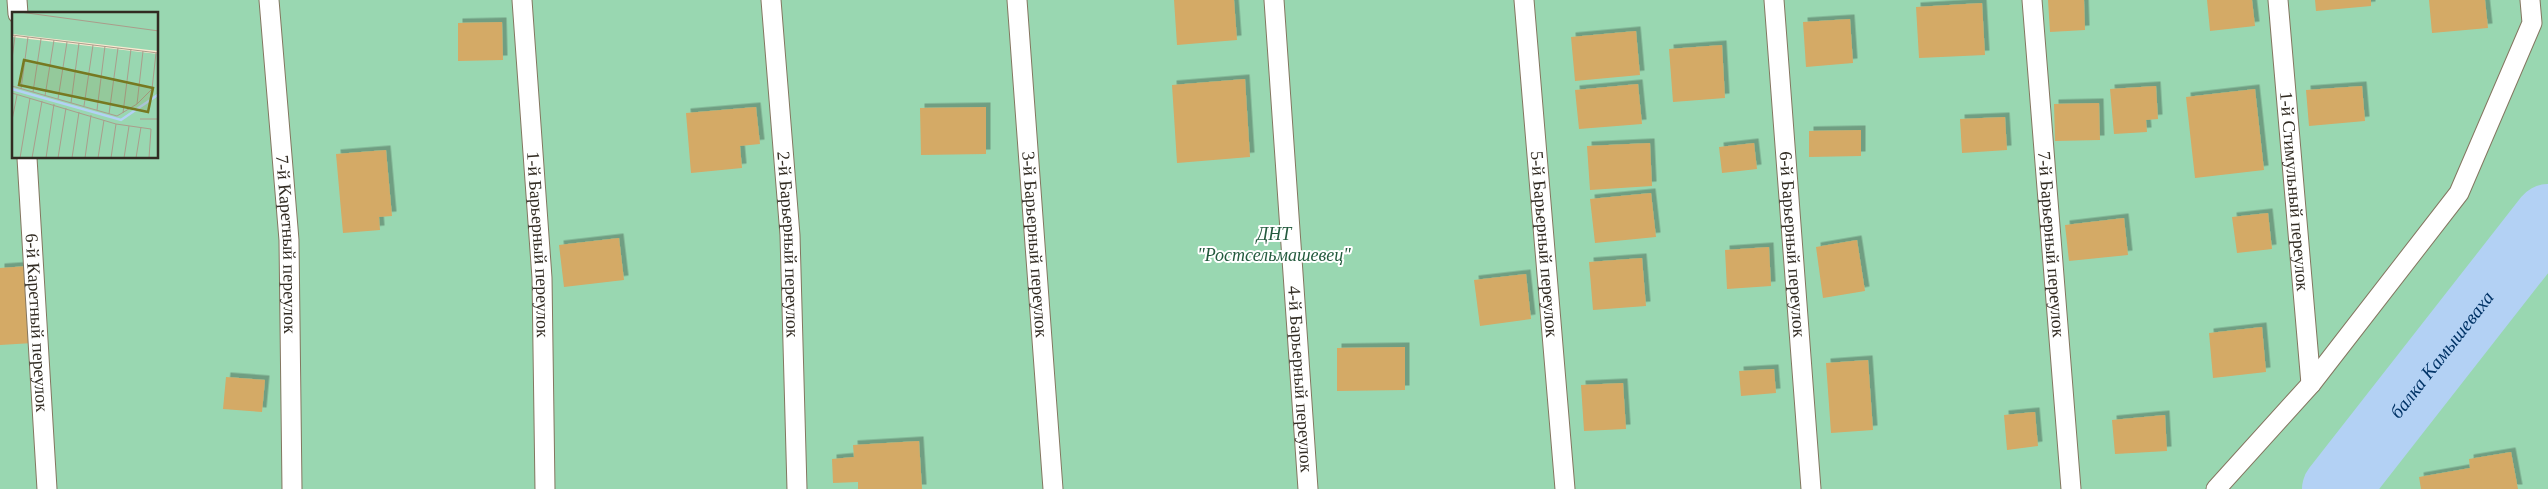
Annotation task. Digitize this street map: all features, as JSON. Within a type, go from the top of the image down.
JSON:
[{"type":"lane","name":"7-й Каретный переулок","points":[[269,0],[289,240],[292,489]]},
{"type":"lane","name":"1-й Барьерный переулок","points":[[522,0],[542,278],[545,489]]},
{"type":"lane","name":"2-й Барьерный переулок","points":[[771,0],[790,235],[797,489]]},
{"type":"lane","name":"3-й Барьерный переулок","points":[[1017,0],[1052,489]]},
{"type":"lane","name":"4-й Барьерный переулок","points":[[1274,0],[1308,489]]},
{"type":"lane","name":"5-й Барьерный переулок","points":[[1524,0],[1565,489]]},
{"type":"lane","name":"6-й Барьерный переулок","points":[[1774,0],[1811,489]]},
{"type":"lane","name":"7-й Барьерный переулок","points":[[2032,0],[2071,489]]},
{"type":"lane","name":"1-й Стимульный переулок","points":[[2278,0],[2311,384]]},
{"type":"lane","points":[[2216,489],[2311,384],[2459,193],[2532,23],[2530,0]]},
{"type":"lane","name":"6-й Каретный переулок","points":[[27,159],[47,489]]},
{"type":"green space","name":"ДНТ \"Ростсельмашевец\"","points":[[0,0],[2548,0],[2548,489],[0,489]]},
{"type":"building","points":[[1174,0],[1234,0],[1237,40],[1177,45]]},
{"type":"building","points":[[2048,0],[2084,0],[2085,30],[2050,32]]},
{"type":"building","points":[[2207,0],[2252,0],[2255,26],[2210,31]]},
{"type":"building","points":[[2315,0],[2371,0],[2371,6],[2316,11]]},
{"type":"building","points":[[2429,0],[2485,0],[2488,28],[2432,33]]},
{"type":"building","points":[[1982,3],[1985,55],[1919,58],[1916,7]]},
{"type":"building","points":[[1850,19],[1853,63],[1806,67],[1803,22]]},
{"type":"building","points":[[502,22],[503,60],[458,61],[458,23]]},
{"type":"building","points":[[1636,31],[1640,75],[1575,81],[1571,37]]},
{"type":"building","points":[[1722,45],[1725,98],[1673,102],[1669,49]]},
{"type":"building","points":[[1245,79],[1250,157],[1177,163],[1172,85]]},
{"type":"building","points":[[1638,84],[1642,124],[1579,129],[1575,90]]},
{"type":"building","points":[[2156,86],[2158,119],[2146,120],[2147,132],[2114,134],[2110,89]]},
{"type":"building","points":[[2362,86],[2365,121],[2309,126],[2306,90]]},
{"type":"building","points":[[2255,89],[2264,170],[2195,178],[2186,97]]},
{"type":"building","points":[[2099,103],[2100,140],[2055,141],[2054,104]]},
{"type":"building","points":[[756,107],[760,144],[740,146],[742,168],[691,173],[686,113]]},
{"type":"building","points":[[986,107],[986,154],[921,155],[920,108]]},
{"type":"building","points":[[2005,117],[2007,150],[1962,153],[1960,119]]},
{"type":"building","points":[[1861,130],[1861,156],[1809,157],[1809,131]]},
{"type":"building","points":[[1650,143],[1652,186],[1590,190],[1587,146]]},
{"type":"building","points":[[1754,143],[1757,169],[1722,173],[1719,147]]},
{"type":"building","points":[[386,150],[392,216],[379,217],[380,230],[343,233],[336,154]]},
{"type":"building","points":[[1651,193],[1656,237],[1595,243],[1590,199]]},
{"type":"building","points":[[2268,213],[2272,249],[2237,253],[2232,217]]},
{"type":"building","points":[[2124,218],[2128,255],[2069,261],[2065,225]]},
{"type":"building","points":[[619,238],[624,280],[564,287],[559,245]]},
{"type":"building","points":[[1857,240],[1865,291],[1823,298],[1816,247]]},
{"type":"building","points":[[1769,247],[1771,286],[1727,289],[1725,250]]},
{"type":"building","points":[[1642,258],[1646,306],[1593,310],[1589,262]]},
{"type":"building","points":[[29,266],[33,343],[0,345],[0,268]]},
{"type":"building","points":[[1526,274],[1531,319],[1480,326],[1474,280]]},
{"type":"building","points":[[2262,327],[2266,372],[2213,378],[2209,333]]},
{"type":"building","points":[[1405,347],[1405,390],[1337,391],[1337,348]]},
{"type":"building","points":[[1868,360],[1873,430],[1831,433],[1826,363]]},
{"type":"building","points":[[1774,369],[1776,393],[1741,396],[1739,371]]},
{"type":"building","points":[[226,377],[265,380],[262,412],[223,409]]},
{"type":"building","points":[[1623,383],[1626,429],[1584,431],[1581,385]]},
{"type":"building","points":[[2035,412],[2038,446],[2007,450],[2004,415]]},
{"type":"building","points":[[2165,415],[2167,451],[2115,454],[2112,420]]},
{"type":"building","points":[[919,441],[922,489],[858,489],[858,482],[833,483],[832,459],[854,457],[853,445]]},
{"type":"building","points":[[2511,452],[2518,489],[2421,489],[2419,477],[2470,468],[2469,459]]},
{"type":"waterway","name":"балка Камышеваха","points":[[2336,489],[2548,218]]}]
